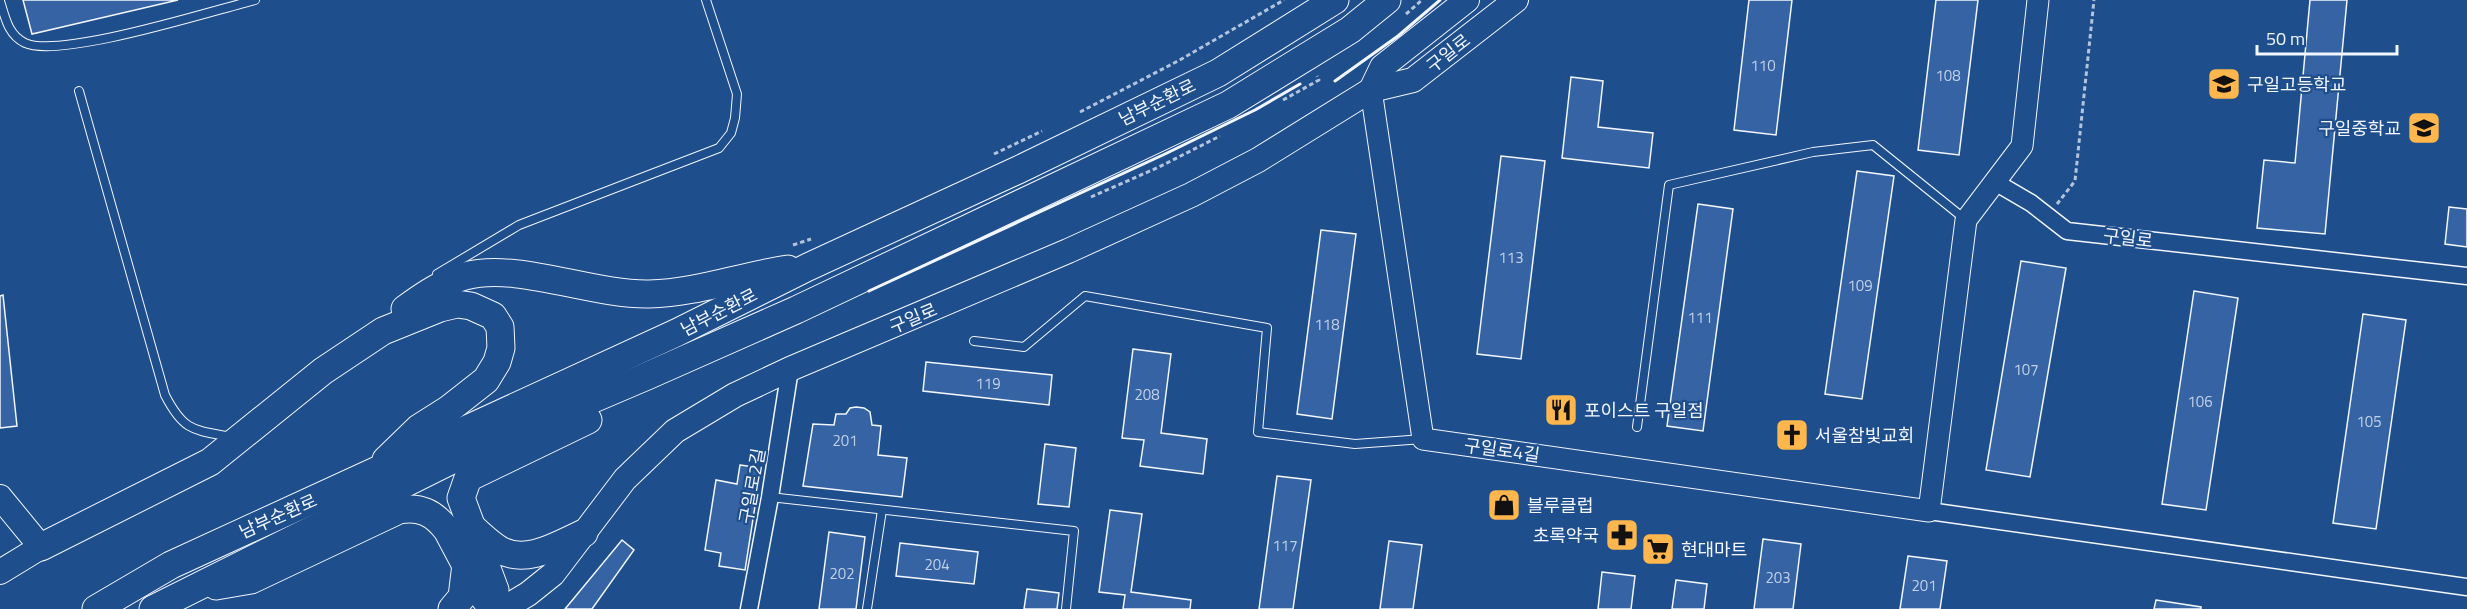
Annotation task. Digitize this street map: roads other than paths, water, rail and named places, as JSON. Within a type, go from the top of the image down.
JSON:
[{"type":"main road","name":"남부순환로","points":[[96,609],[171,564],[373,474],[676,333],[801,256],[1018,170],[1218,73],[1335,0]]},
{"type":"main road","name":"남부순환로","points":[[153,609],[462,454],[796,310],[1228,105],[1350,30],[1387,0]]},
{"type":"main road","name":"구일로","points":[[1371,90],[1382,67],[1467,0]]},
{"type":"main road","name":"구일로","points":[[503,609],[528,594],[553,574],[625,479],[675,431],[735,395],[790,369],[1068,251],[1191,195],[1258,160],[1371,90],[1413,80],[1516,0]]},
{"type":"main road","points":[[0,572],[41,547],[210,462],[323,371],[389,324],[423,296],[448,282],[464,276],[484,273],[516,274],[612,291],[649,294],[685,291],[752,274],[801,256]]},
{"type":"main road","points":[[373,474],[419,428],[449,410],[486,380],[501,348],[500,327],[493,316],[483,310],[457,304],[389,324]]},
{"type":"main road","points":[[495,609],[495,588],[461,498],[468,478],[599,414],[647,376]]},
{"type":"main road","points":[[0,497],[41,547]]},
{"type":"main road","points":[[183,592],[251,580],[399,510],[412,507],[421,509],[440,521],[481,594],[495,609]]},
{"type":"main road","points":[[474,529],[500,550],[524,555],[540,553],[584,533]]},
{"type":"main road","points":[[452,609],[462,597],[466,564]]},
{"type":"street","points":[[2038,0],[2022,146],[1966,220],[1929,511],[2467,587]]},
{"type":"street","points":[[1371,90],[1423,439]]},
{"type":"street","name":"구일로","points":[[1995,182],[2031,202],[2067,231],[2467,276]]},
{"type":"street","name":"구일로2길","points":[[749,609],[770,497],[790,369]]},
{"type":"street","name":"구일로4길","points":[[1423,439],[1929,511]]},
{"type":"lane","points":[[0,1],[9,29],[16,37],[24,43],[44,48],[80,45],[255,0]]},
{"type":"lane","points":[[430,278],[519,225],[719,148],[730,133],[735,118],[737,94],[706,0]]},
{"type":"lane","points":[[79,91],[165,395],[176,417],[195,430],[241,438]]},
{"type":"lane","points":[[1637,428],[1669,185],[1813,152],[1873,145],[1966,220]]},
{"type":"lane","points":[[389,324],[405,297],[413,291]]},
{"type":"lane","points":[[974,341],[1024,347],[1085,296],[1267,328],[1258,432],[1355,444],[1423,439]]},
{"type":"lane","points":[[770,497],[1074,531],[1066,609]]},
{"type":"lane","points":[[867,609],[882,510]]},
{"type":"place","name":"구일고등학교","points":[[2224,84]]},
{"type":"place","name":"구일중학교","points":[[2424,128]]},
{"type":"place","name":"포이스트 구일점","points":[[1561,410]]},
{"type":"place","name":"서울참빛교회","points":[[1792,435]]},
{"type":"place","name":"블루클럽","points":[[1504,505]]},
{"type":"place","name":"초록약국","points":[[1622,535]]},
{"type":"place","name":"현대마트","points":[[1658,549]]}]
